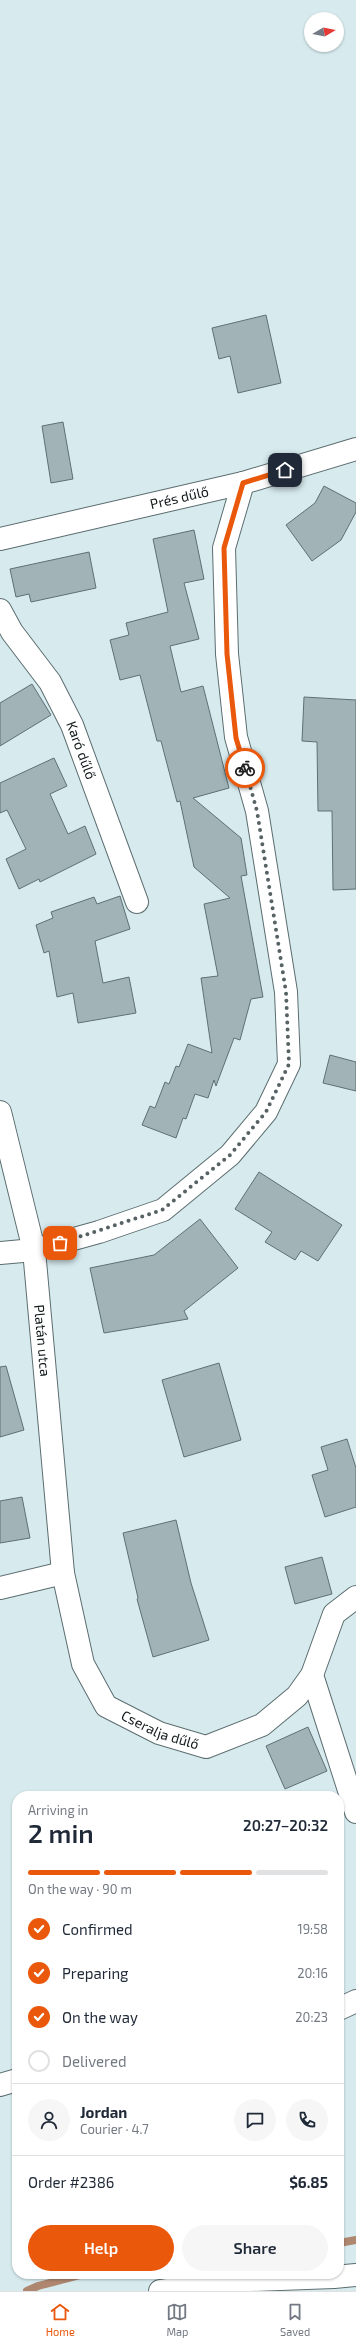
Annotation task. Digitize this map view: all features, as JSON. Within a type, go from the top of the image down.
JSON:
[{"type":"street","name":"Prés dűlő","points":[[0,539],[243,483],[356,449]]},
{"type":"street","points":[[0,1253],[34,1250],[99,1232],[162,1210],[230,1155],[266,1112],[289,1064],[286,992],[257,811],[236,738],[227,654],[224,548],[243,483]]},
{"type":"street","name":"Karó dűlő","points":[[0,610],[12,632],[50,682],[72,725],[137,902]]},
{"type":"street","name":"Platán utca","points":[[0,1112],[34,1250],[62,1573]]},
{"type":"street","points":[[0,1588],[62,1573]]},
{"type":"street","name":"Cseralja dűlő","points":[[62,1573],[83,1664],[106,1706],[159,1733],[206,1747],[262,1725],[297,1696],[312,1675],[334,1614],[356,1597]]},
{"type":"street","points":[[312,1675],[356,1812]]},
{"type":"street","points":[[344,2006],[356,2000]]},
{"type":"street","points":[[344,2012],[356,2010]]},
{"type":"street","points":[[0,2085],[12,2081]]},
{"type":"street","points":[[344,2276],[356,2274]]},
{"type":"street","points":[[160,2291],[224,2281],[297,2279]]},
{"type":"building","points":[[266,315],[281,383],[238,393],[230,356],[219,359],[212,328]]},
{"type":"building","points":[[63,422],[73,479],[51,483],[42,426]]},
{"type":"building","points":[[324,486],[356,503],[356,512],[341,540],[312,561],[286,525],[315,503]]},
{"type":"building","points":[[194,530],[204,579],[184,583],[199,639],[170,646],[181,692],[203,686],[229,788],[193,798],[241,838],[247,875],[241,876],[263,997],[251,999],[240,1040],[234,1038],[216,1086],[214,1080],[208,1098],[195,1094],[186,1119],[183,1118],[176,1138],[142,1125],[150,1106],[155,1108],[165,1082],[169,1084],[176,1066],[179,1067],[188,1044],[212,1053],[201,978],[218,976],[204,904],[230,898],[194,867],[180,801],[177,802],[161,741],[157,741],[140,675],[120,680],[110,640],[129,635],[126,623],[168,612],[153,539]]},
{"type":"building","points":[[89,552],[96,588],[31,602],[29,594],[16,597],[10,569]]},
{"type":"building","points":[[32,684],[51,715],[0,746],[0,703]]},
{"type":"building","points":[[304,697],[356,700],[356,889],[333,890],[332,811],[318,811],[317,742],[302,741]]},
{"type":"building","points":[[54,758],[67,786],[50,794],[68,834],[85,826],[96,854],[40,882],[39,879],[19,889],[6,859],[26,849],[7,810],[0,813],[0,783]]},
{"type":"building","points":[[120,896],[130,929],[95,941],[103,983],[129,977],[136,1013],[78,1023],[73,993],[57,997],[49,951],[44,953],[36,925],[53,918],[51,912],[94,897],[97,904]]},
{"type":"building","points":[[330,1055],[356,1062],[356,1091],[323,1083]]},
{"type":"building","points":[[259,1172],[342,1225],[318,1261],[301,1251],[295,1260],[265,1242],[272,1232],[235,1209]]},
{"type":"building","points":[[200,1219],[238,1268],[184,1311],[188,1319],[104,1333],[90,1268],[154,1255]]},
{"type":"building","points":[[219,1363],[241,1440],[184,1457],[162,1380]]},
{"type":"building","points":[[6,1366],[24,1430],[0,1437],[0,1367]]},
{"type":"building","points":[[347,1439],[356,1468],[356,1507],[325,1517],[312,1475],[328,1470],[321,1447]]},
{"type":"building","points":[[22,1497],[30,1538],[0,1543],[0,1501]]},
{"type":"building","points":[[176,1520],[191,1583],[209,1640],[153,1657],[137,1599],[123,1533]]},
{"type":"building","points":[[322,1557],[332,1594],[295,1604],[285,1567]]},
{"type":"building","points":[[308,1727],[327,1771],[285,1789],[266,1746]]},
{"type":"waterway","points":[[344,2242],[356,2240]]},
{"type":"waterway","points":[[27,2291],[38,2286],[65,2279]]},
{"type":"way so far","points":[[60,1243],[99,1232],[162,1210],[230,1155],[266,1112],[289,1064],[286,992],[257,811],[245,768]]},
{"type":"route","points":[[245,768],[236,738],[227,654],[224,548],[243,483],[285,470]]}]
